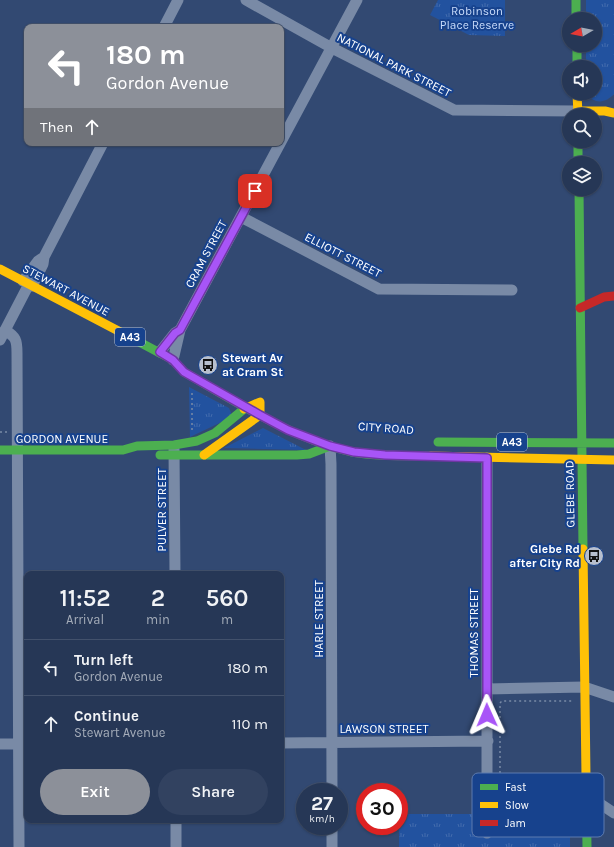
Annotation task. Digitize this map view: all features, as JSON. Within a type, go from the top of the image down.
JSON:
[{"type":"main road","points":[[576,0],[576,12]]},
{"type":"main road","name":"NATIONAL PARK STREET","points":[[602,111],[614,113]]},
{"type":"main road","name":"GLEBE ROAD","points":[[579,196],[581,460],[586,773]]},
{"type":"main road","name":"STEWART AVENUE","points":[[0,269],[160,352],[173,360],[184,372],[260,415],[288,430],[330,446]]},
{"type":"main road","points":[[580,308],[604,297],[614,296]]},
{"type":"main road","name":"A43","points":[[173,360],[189,363]]},
{"type":"main road","points":[[204,455],[260,415],[264,403],[247,395]]},
{"type":"main road","name":"GORDON AVENUE","points":[[123,450],[136,455],[148,455],[174,450],[215,433],[247,407],[264,403]]},
{"type":"main road","name":"CITY ROAD","points":[[428,442],[614,443]]},
{"type":"main road","name":"GORDON AVENUE","points":[[0,450],[123,450],[137,446],[204,455],[297,455],[309,454],[330,446]]},
{"type":"main road","name":"A43","points":[[330,446],[354,452],[385,455],[614,460]]},
{"type":"street","points":[[166,24],[178,0]]},
{"type":"street","name":"NATIONAL PARK STREET","points":[[246,0],[332,48],[454,110],[562,111]]},
{"type":"street","name":"CRAM STREET","points":[[284,137],[357,0]]},
{"type":"street","points":[[19,847],[23,744],[17,451],[17,347],[13,335],[3,335],[28,284],[43,264],[44,257],[101,146]]},
{"type":"street","name":"CRAM STREET","points":[[173,360],[180,330],[279,146]]},
{"type":"street","name":"ELLIOTT STREET","points":[[241,217],[379,289],[512,290]]},
{"type":"street","name":"CRAM STREET","points":[[160,352],[175,333],[180,330]]},
{"type":"street","name":"HARLE STREET","points":[[330,446],[332,783]]},
{"type":"street","name":"PULVER STREET","points":[[174,450],[175,571]]},
{"type":"street","name":"THOMAS STREET","points":[[487,458],[488,773]]},
{"type":"street","points":[[487,689],[584,687],[614,697]]},
{"type":"street","name":"LAWSON STREET","points":[[284,743],[488,741]]},
{"type":"street","points":[[0,744],[23,744]]},
{"type":"street","points":[[604,806],[614,813]]},
{"type":"street","points":[[176,823],[176,847]]},
{"type":"street","points":[[332,835],[332,847]]},
{"type":"path","points":[[192,393],[192,432]]},
{"type":"path","points":[[0,432],[8,432]]},
{"type":"path","points":[[500,773],[500,701],[572,701]]},
{"type":"green space","name":"Robinson Place Reserve","points":[[438,0],[505,0],[505,36],[469,35],[430,15]]},
{"type":"green space","points":[[586,0],[614,0],[614,94],[604,101],[595,100],[602,100],[602,60],[586,60],[586,52],[602,52],[602,12],[586,12]]},
{"type":"green space","points":[[189,387],[229,408],[231,413],[230,418],[190,437]]},
{"type":"green space","points":[[263,428],[306,450],[224,448]]},
{"type":"green space","points":[[408,814],[472,814],[472,837],[570,837],[570,847],[399,847],[399,835],[408,835]]},
{"type":"traffic: fast","points":[[576,0],[576,12]]},
{"type":"traffic: fast","points":[[577,52],[577,60]]},
{"type":"traffic: fast","points":[[578,148],[578,156]]},
{"type":"traffic: fast","points":[[579,196],[583,549]]},
{"type":"traffic: fast","points":[[128,336],[173,360],[184,372],[245,407],[286,429],[308,438],[330,446],[362,454],[431,456]]},
{"type":"traffic: fast","points":[[0,450],[123,450],[137,446],[174,445],[197,441],[215,433],[244,409]]},
{"type":"traffic: fast","points":[[438,442],[614,443]]},
{"type":"traffic: fast","points":[[160,455],[297,455],[309,454],[330,446]]},
{"type":"traffic: fast","points":[[587,837],[587,847]]},
{"type":"traffic: slow","points":[[577,100],[578,108]]},
{"type":"traffic: slow","points":[[602,111],[614,113]]},
{"type":"traffic: slow","points":[[0,269],[128,336]]},
{"type":"traffic: slow","points":[[204,455],[260,415],[260,402],[244,409]]},
{"type":"traffic: slow","points":[[431,456],[614,460]]},
{"type":"traffic: slow","points":[[583,549],[586,773]]},
{"type":"traffic: jam","points":[[580,308],[604,297],[614,296]]},
{"type":"place","name":"Stewart Av at Cram St","points":[[208,365]]},
{"type":"place","name":"Glebe Rd after City Rd","points":[[594,556]]},
{"type":"route","points":[[255,191],[180,330],[175,333],[160,352],[173,360],[184,372],[260,415],[288,430],[330,446],[354,452],[385,455],[487,458],[487,715]]}]
